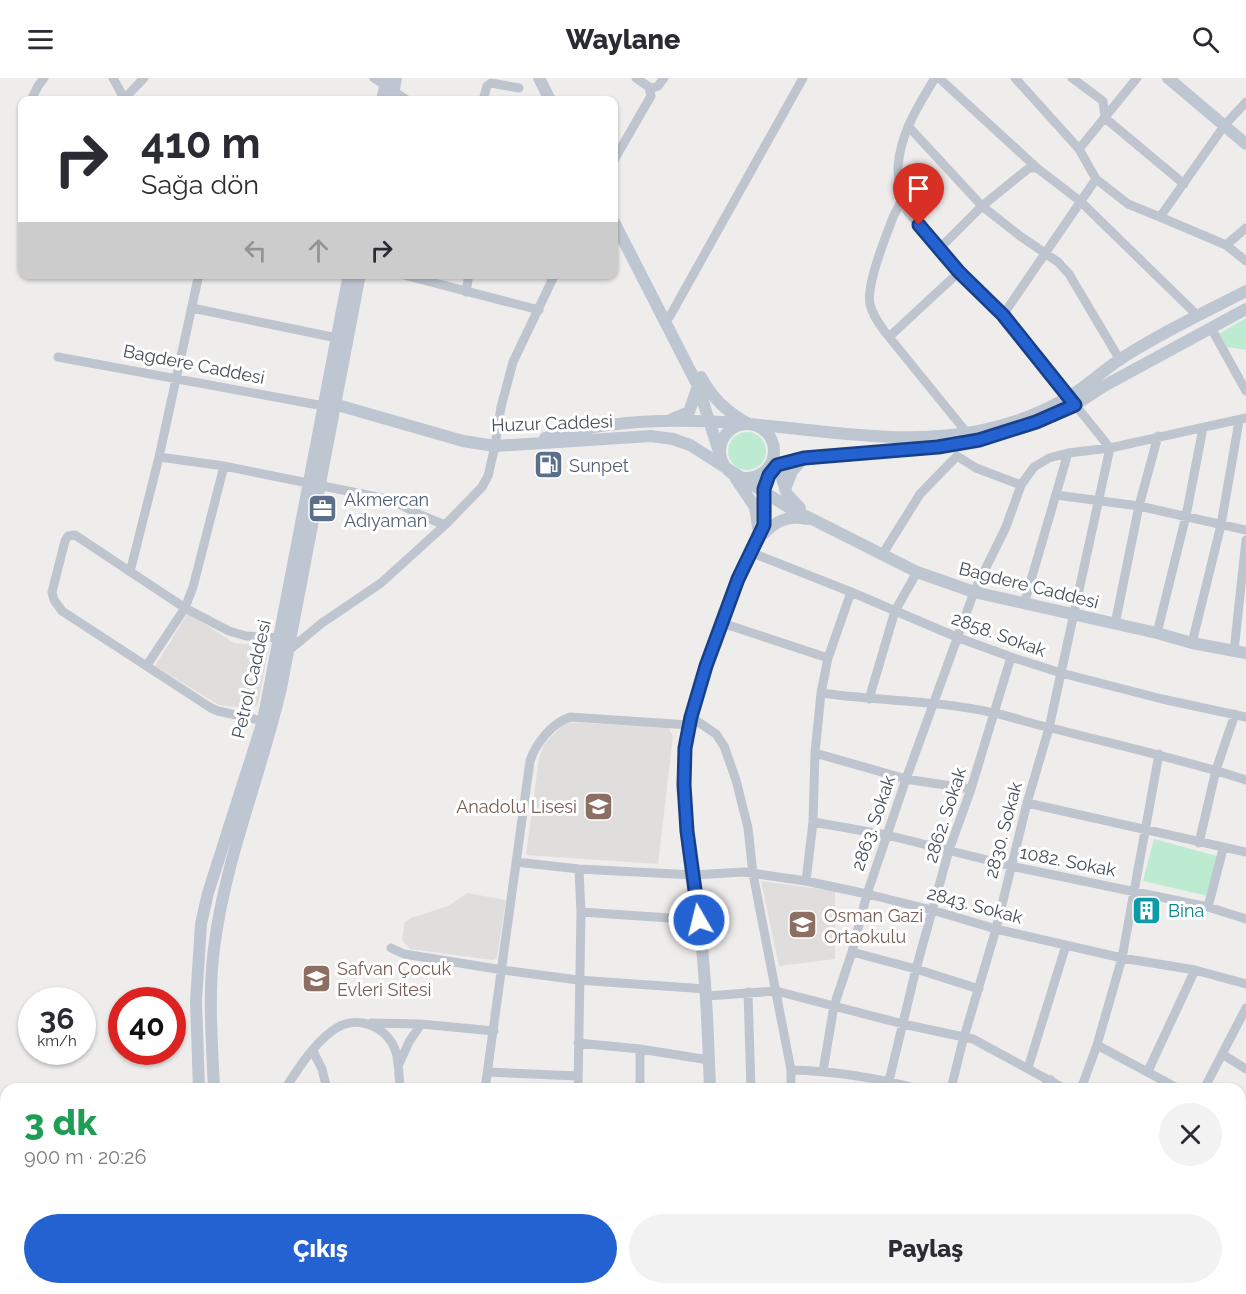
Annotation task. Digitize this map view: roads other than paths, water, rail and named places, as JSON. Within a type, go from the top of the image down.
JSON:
[{"type":"main road","points":[[390,89],[396,78]]},
{"type":"main road","points":[[538,78],[548,96]]},
{"type":"main road","points":[[1172,80],[1246,144]]},
{"type":"main road","points":[[618,230],[647,286],[710,394],[723,408],[766,433],[772,442],[785,489],[791,499],[814,520]]},
{"type":"main road","name":"Petrol Caddesi","points":[[199,1083],[196,1001],[201,924],[263,721],[314,484],[329,405],[337,338],[348,279]]},
{"type":"main road","points":[[329,405],[359,279]]},
{"type":"main road","points":[[731,472],[746,477],[756,476],[777,465],[804,458],[956,450],[979,440],[1045,419],[1072,401],[1120,360],[1246,291]]},
{"type":"main road","points":[[518,446],[567,432],[618,424],[663,422],[748,424],[872,436],[967,433],[1010,423],[1072,401],[1246,309]]},
{"type":"main road","points":[[667,319],[698,386],[724,464],[756,509],[758,524],[752,548]]},
{"type":"main road","points":[[663,422],[689,412],[698,386]]},
{"type":"main road","name":"Huzur Caddesi","points":[[329,405],[463,441],[495,446],[662,437],[690,445],[764,493],[814,520]]},
{"type":"main road","points":[[720,455],[721,444],[729,431],[748,424]]},
{"type":"main road","points":[[765,470],[774,452]]},
{"type":"main road","points":[[785,489],[790,473],[804,458]]},
{"type":"main road","points":[[710,1083],[706,993],[687,831],[684,785],[685,748],[690,721],[706,666],[752,548],[764,525],[764,493],[767,478],[777,465]]},
{"type":"main road","points":[[214,1083],[210,986],[216,936],[233,860],[273,724],[288,651],[314,484]]},
{"type":"main road","points":[[752,548],[779,521],[794,517],[814,520]]},
{"type":"main road","name":"Bagdere Caddesi","points":[[814,520],[917,572],[974,592],[1240,652]]},
{"type":"street","points":[[33,96],[44,78]]},
{"type":"street","points":[[113,78],[123,96]]},
{"type":"street","points":[[128,96],[144,78]]},
{"type":"street","points":[[374,78],[390,89]]},
{"type":"street","points":[[636,78],[650,89]]},
{"type":"street","points":[[650,89],[658,86],[664,78]]},
{"type":"street","points":[[667,319],[803,78]]},
{"type":"street","points":[[1110,448],[1003,315],[959,272],[901,201],[898,178],[899,159],[908,126],[937,78],[1037,168],[1080,201],[1198,316]]},
{"type":"street","points":[[1016,78],[1078,148],[1096,179],[1128,204],[1226,245],[1246,261]]},
{"type":"street","points":[[1072,78],[1103,101],[1105,118],[1184,184]]},
{"type":"street","points":[[1078,148],[1137,78]]},
{"type":"street","points":[[484,96],[487,86],[491,83],[519,88]]},
{"type":"street","points":[[618,153],[650,98],[650,89]]},
{"type":"street","points":[[1160,217],[1224,126],[1246,102]]},
{"type":"street","points":[[908,126],[982,206],[1058,262],[1069,274],[1120,360]]},
{"type":"street","points":[[939,249],[982,206],[1029,168],[1037,168]]},
{"type":"street","points":[[1003,315],[1096,179]]},
{"type":"street","points":[[901,201],[894,213],[870,289],[870,304],[876,319],[889,337],[967,433]]},
{"type":"street","points":[[1226,245],[1246,228]]},
{"type":"street","points":[[889,337],[959,272]]},
{"type":"street","points":[[130,572],[159,457],[198,279]]},
{"type":"street","points":[[418,279],[539,310]]},
{"type":"street","points":[[466,292],[468,279]]},
{"type":"street","points":[[288,651],[322,623],[381,583],[445,525],[482,487],[488,476],[513,362],[553,279]]},
{"type":"street","points":[[192,308],[337,338]]},
{"type":"street","points":[[1211,328],[1246,391]]},
{"type":"street","name":"Bagdere Caddesi","points":[[58,357],[329,405]]},
{"type":"street","points":[[882,555],[920,494],[956,450],[976,468],[1021,485],[1034,467],[1049,458],[1068,453],[1110,448],[1158,436],[1243,420],[1221,525],[1192,643]]},
{"type":"street","points":[[1157,633],[1186,516],[1203,428]]},
{"type":"street","points":[[1115,624],[1139,506],[1158,436]]},
{"type":"street","name":"2830. Sokak","points":[[952,1083],[996,929],[1048,728],[1110,448]]},
{"type":"street","points":[[1024,604],[1068,453]]},
{"type":"street","points":[[159,457],[224,466],[392,500],[445,525]]},
{"type":"street","points":[[147,665],[185,608],[193,587],[224,466]]},
{"type":"street","name":"2863. Sokak","points":[[823,1071],[826,1041],[834,1006],[852,952],[867,894],[974,592],[1006,527],[1021,485]]},
{"type":"street","points":[[1056,495],[1139,506],[1246,530]]},
{"type":"street","points":[[263,721],[218,711],[62,611],[54,600],[52,592],[65,541],[72,534],[185,608],[234,634],[280,639]]},
{"type":"street","points":[[1240,652],[1246,540]]},
{"type":"street","name":"2858. Sokak","points":[[752,548],[959,638],[1011,657],[1061,673],[1162,699],[1246,717]]},
{"type":"street","points":[[869,699],[895,611],[917,572]]},
{"type":"street","points":[[806,882],[813,822],[815,753],[821,693],[828,658],[851,592]]},
{"type":"street","points":[[722,623],[828,658]]},
{"type":"street","name":"2862. Sokak","points":[[888,1083],[916,969],[949,850],[971,789],[1011,657]]},
{"type":"street","points":[[821,693],[935,703],[994,712],[1048,728],[1159,754],[1246,780]]},
{"type":"street","points":[[1199,843],[1216,770],[1235,714]]},
{"type":"street","points":[[486,1083],[530,761],[537,743],[562,721],[577,717],[690,721],[716,734],[724,746],[736,780],[748,828],[753,874],[791,1070],[791,1083]]},
{"type":"street","points":[[815,753],[906,779],[971,789]]},
{"type":"street","points":[[1083,1083],[1097,1045],[1122,957],[1159,754]]},
{"type":"street","points":[[1027,803],[1223,849],[1246,852]]},
{"type":"street","name":"1082. Sokak","points":[[813,822],[887,836],[1011,866],[1208,907],[1246,919]]},
{"type":"street","points":[[1208,907],[1223,849]]},
{"type":"street","name":"2843. Sokak","points":[[516,862],[579,869],[693,875],[744,872],[806,882],[932,910],[996,929],[1122,957],[1196,970],[1246,984]]},
{"type":"street","points":[[578,1083],[579,869]]},
{"type":"street","points":[[580,912],[699,920]]},
{"type":"street","points":[[1028,1068],[1066,945]]},
{"type":"street","points":[[391,948],[404,954],[578,980],[706,993],[776,991],[903,1024],[973,1039],[1028,1068],[1045,1083]]},
{"type":"street","points":[[852,952],[979,989]]},
{"type":"street","points":[[1148,1071],[1196,970]]},
{"type":"street","points":[[748,992],[751,1083]]},
{"type":"street","points":[[1207,1083],[1246,1008]]},
{"type":"street","points":[[289,1083],[333,1029],[346,1024],[359,1022],[421,1024],[494,1031]]},
{"type":"street","points":[[359,1022],[372,1025],[387,1036],[395,1050],[400,1083]]},
{"type":"street","points":[[398,1065],[421,1024]]},
{"type":"street","points":[[578,1043],[640,1049],[709,1060]]},
{"type":"street","points":[[1097,1045],[1169,1083]]},
{"type":"street","points":[[640,1049],[640,1083]]},
{"type":"street","points":[[313,1051],[322,1069],[326,1083]]},
{"type":"street","points":[[1222,1054],[1246,1069]]},
{"type":"street","points":[[791,1070],[823,1071],[879,1083]]},
{"type":"street","points":[[488,1072],[578,1076]]},
{"type":"place","name":"Sunpet","points":[[548,465]]},
{"type":"place","name":"Akmercan Adıyaman","points":[[323,509]]},
{"type":"place","name":"Anadolu Lisesi","points":[[598,806]]},
{"type":"place","name":"Bina","points":[[1147,910]]},
{"type":"place","name":"Osman Gazi Ortaokulu","points":[[803,925]]},
{"type":"place","name":"Safvan Çocuk Evleri Sitesi","points":[[316,978]]}]
